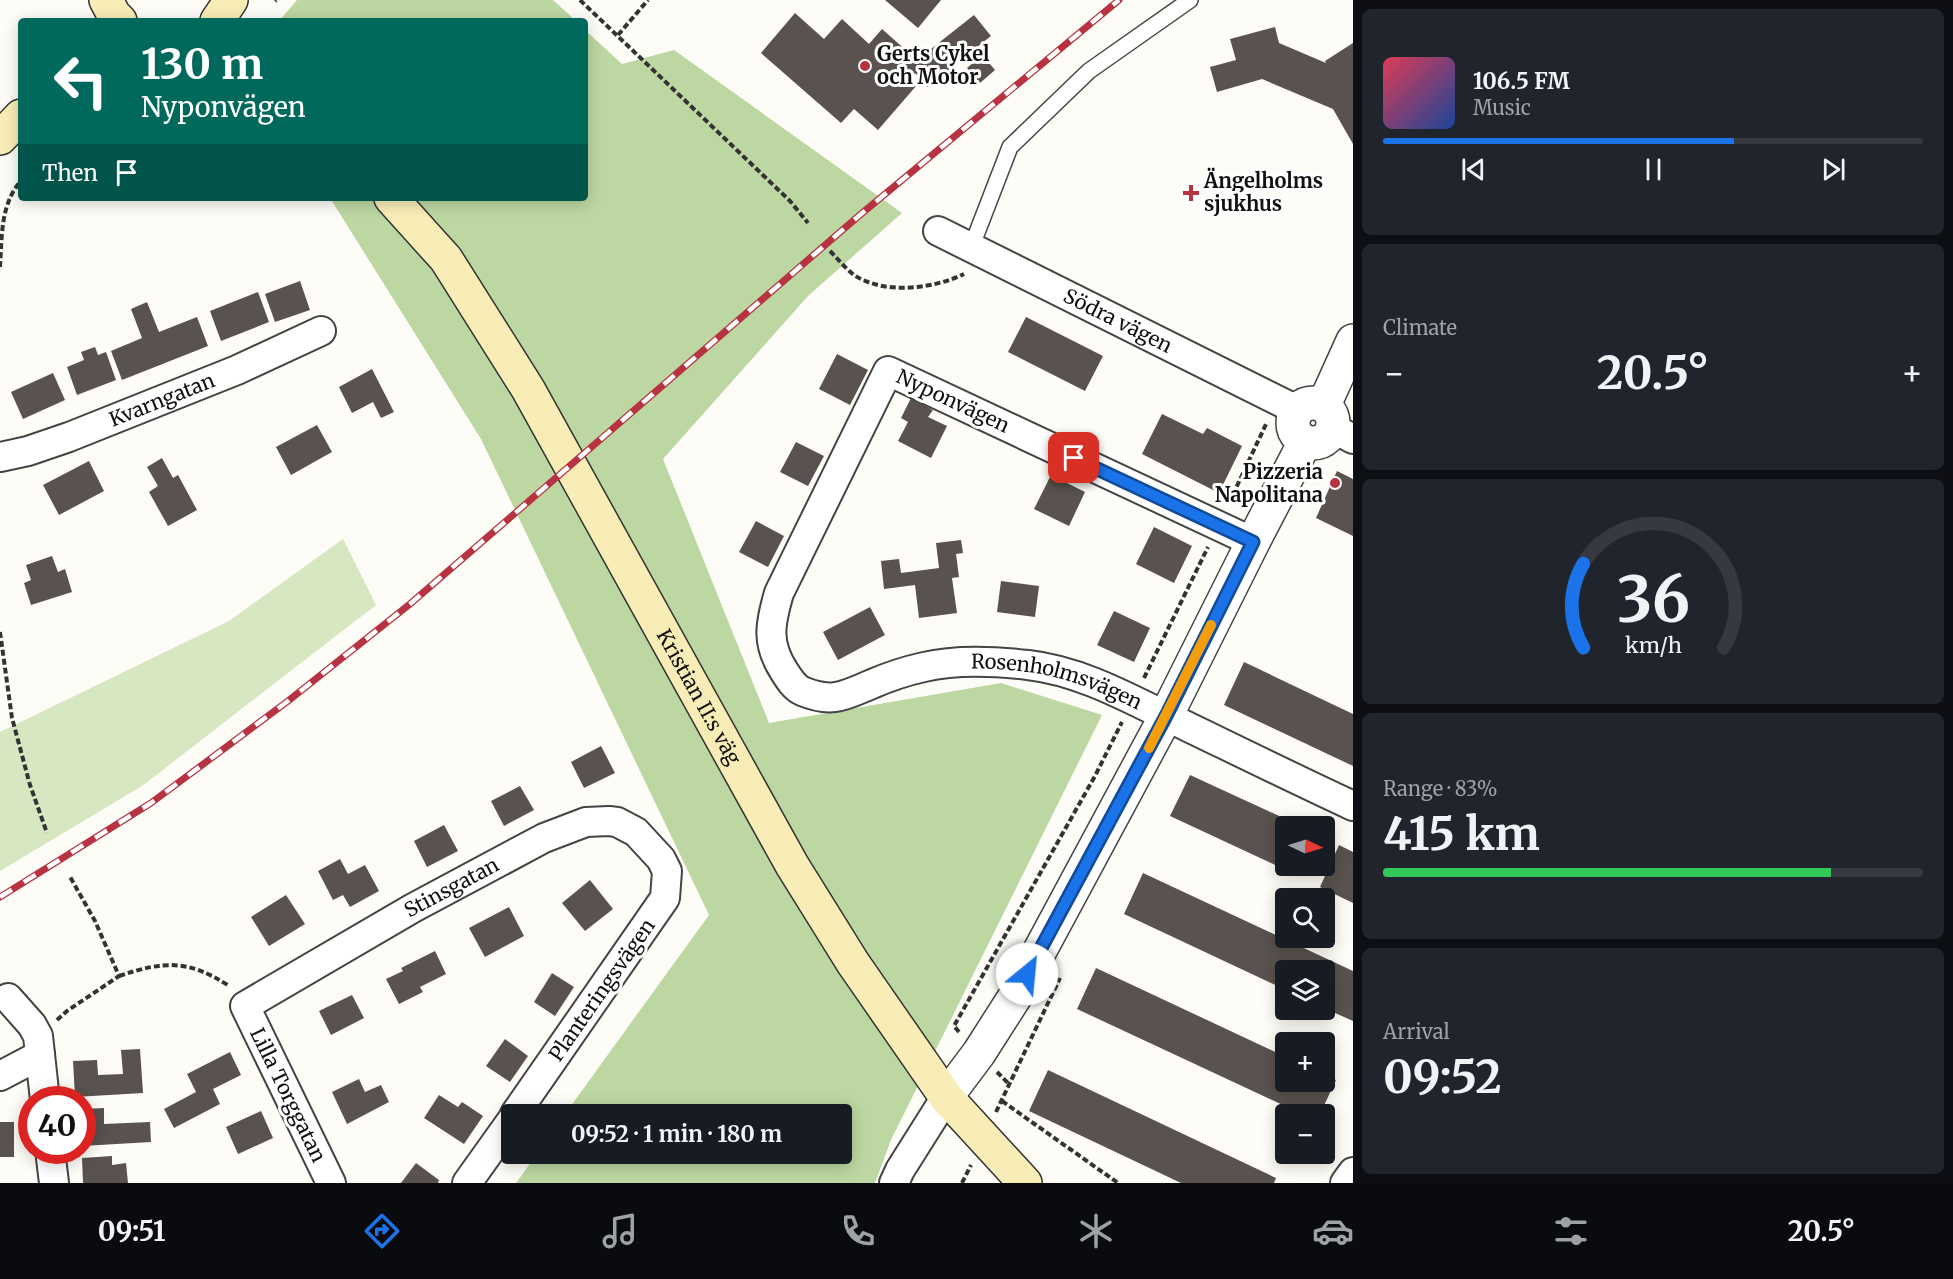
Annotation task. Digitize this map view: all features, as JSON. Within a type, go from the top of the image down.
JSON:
[{"type":"main road","points":[[0,138],[18,119]]},
{"type":"main road","name":"Kristian II:s väg","points":[[394,201],[446,260],[528,389],[792,865],[854,963],[946,1097],[1025,1183]]},
{"type":"street","name":"Södra vägen","points":[[938,231],[1315,421]]},
{"type":"street","name":"Kvarngatan","points":[[0,457],[28,451],[69,437],[237,370],[321,331]]},
{"type":"street","points":[[894,1183],[946,1097],[979,1053],[1016,995],[1166,716],[1353,341]]},
{"type":"street","name":"Nyponvägen","points":[[771,640],[772,621],[779,593],[888,371],[1253,542]]},
{"type":"street","name":"Rosenholmsvägen","points":[[771,640],[776,659],[795,686],[803,691],[824,696],[843,696],[871,684],[924,667],[963,661],[1029,665],[1062,671],[1166,716],[1353,806]]},
{"type":"street","name":"Stinsgatan","points":[[245,1006],[414,908],[544,838],[581,824],[609,821],[627,826],[636,832],[660,859]]},
{"type":"street","name":"Planteringsvägen","points":[[522,1104],[663,902],[668,879],[667,871],[660,859]]},
{"type":"street","points":[[9,998],[32,1025],[39,1046],[43,1086]]},
{"type":"street","name":"Lilla Torggatan","points":[[245,1006],[331,1183]]},
{"type":"street","points":[[0,1076],[39,1046]]},
{"type":"street","points":[[467,1183],[501,1135]]},
{"type":"street","points":[[52,1164],[54,1183]]},
{"type":"street","points":[[1345,1183],[1353,1172]]},
{"type":"lane","points":[[983,254],[1010,147],[1089,71],[1190,0]]},
{"type":"path","points":[[580,0],[790,201],[808,223]]},
{"type":"path","points":[[618,35],[648,0]]},
{"type":"path","points":[[0,267],[6,207],[18,185]]},
{"type":"path","points":[[830,251],[852,274],[865,281],[896,287],[936,284],[957,278],[983,254]]},
{"type":"path","points":[[1010,1085],[954,1026],[1095,776],[1218,526],[1315,421]]},
{"type":"path","points":[[0,632],[12,718],[27,774],[47,833]]},
{"type":"path","points":[[0,684],[8,688]]},
{"type":"path","points":[[69,875],[95,921],[119,976]]},
{"type":"path","points":[[39,1046],[67,1011],[119,976],[145,967],[172,965],[197,968],[231,988],[245,1006]]},
{"type":"path","points":[[1002,1101],[1118,1183]]},
{"type":"green space","points":[[297,0],[553,0],[573,18],[282,18]]},
{"type":"green space","points":[[588,33],[622,64],[674,50],[902,213],[808,296],[663,459],[769,723],[1001,683],[1102,715],[891,1140],[875,1183],[516,1183],[530,1164],[852,1164],[852,1104],[572,1104],[709,915],[481,439],[332,201],[588,201]]},
{"type":"green space","points":[[343,539],[376,605],[142,786],[0,871],[0,732],[229,621]]},
{"type":"building","points":[[885,0],[941,0],[918,28]]},
{"type":"building","name":"Gerts Cykel och Motor","points":[[795,13],[824,39],[842,19],[869,44],[882,29],[917,60],[974,15],[991,36],[927,87],[915,73],[910,79],[917,85],[878,130],[854,109],[841,123],[761,53]]},
{"type":"building","points":[[1275,27],[1279,43],[1326,63],[1325,61],[1353,43],[1353,144],[1333,109],[1262,79],[1217,92],[1210,67],[1236,60],[1230,39]]},
{"type":"building","points":[[982,55],[995,70],[980,83],[967,68]]},
{"type":"building","points":[[300,281],[310,310],[275,322],[265,294]]},
{"type":"building","points":[[258,292],[269,322],[221,341],[210,311]]},
{"type":"building","points":[[147,302],[159,332],[197,317],[208,346],[122,380],[111,351],[142,338],[131,309]]},
{"type":"building","points":[[1026,317],[1103,356],[1085,391],[1008,352]]},
{"type":"building","points":[[95,347],[98,355],[106,352],[116,380],[77,395],[67,367],[84,360],[81,352]]},
{"type":"building","points":[[837,354],[868,370],[850,405],[819,389]]},
{"type":"building","points":[[372,369],[394,412],[381,418],[373,402],[352,413],[339,387]]},
{"type":"building","points":[[53,373],[65,400],[23,419],[11,392]]},
{"type":"building","points":[[911,398],[933,410],[928,417],[947,426],[931,458],[898,441],[908,422],[901,418]]},
{"type":"building","points":[[1162,414],[1203,434],[1207,428],[1242,446],[1219,493],[1142,454]]},
{"type":"building","points":[[317,425],[332,452],[291,475],[276,447]]},
{"type":"building","points":[[796,442],[824,456],[808,486],[780,472]]},
{"type":"building","points":[[162,458],[173,478],[178,475],[197,510],[168,526],[149,492],[158,486],[147,467]]},
{"type":"building","points":[[89,461],[104,491],[59,515],[43,485]]},
{"type":"building","points":[[1337,471],[1353,479],[1353,536],[1316,518]]},
{"type":"building","points":[[1051,475],[1085,492],[1069,526],[1034,509]]},
{"type":"building","points":[[756,521],[784,536],[768,567],[739,552]]},
{"type":"building","points":[[1154,527],[1192,546],[1174,583],[1136,564]]},
{"type":"building","points":[[961,540],[963,553],[956,554],[959,577],[952,578],[957,613],[919,618],[915,585],[884,589],[881,561],[899,559],[901,573],[939,568],[936,543]]},
{"type":"building","points":[[52,556],[58,572],[65,569],[72,592],[31,605],[24,583],[31,580],[26,565]]},
{"type":"building","points":[[1001,581],[1039,586],[1035,617],[997,612]]},
{"type":"building","points":[[870,607],[885,635],[838,660],[823,632]]},
{"type":"building","points":[[1114,611],[1150,628],[1134,662],[1097,645]]},
{"type":"building","points":[[1244,662],[1353,714],[1353,766],[1224,705]]},
{"type":"building","points":[[601,746],[615,773],[584,788],[571,762]]},
{"type":"building","points":[[1190,775],[1279,816],[1275,816],[1275,865],[1170,816]]},
{"type":"building","points":[[520,786],[534,810],[504,826],[491,801]]},
{"type":"building","points":[[444,825],[458,851],[427,867],[414,841]]},
{"type":"building","points":[[1339,845],[1353,852],[1353,903],[1335,894],[1335,888],[1320,887],[1325,876],[1335,876],[1335,854]]},
{"type":"building","points":[[340,859],[348,874],[365,865],[379,891],[350,907],[343,895],[333,900],[318,871]]},
{"type":"building","points":[[1143,873],[1275,935],[1275,948],[1304,948],[1329,960],[1275,960],[1275,985],[1124,914]]},
{"type":"building","points":[[590,880],[613,909],[585,931],[562,903]]},
{"type":"building","points":[[286,895],[305,924],[269,946],[251,917]]},
{"type":"building","points":[[509,907],[524,936],[485,957],[469,928]]},
{"type":"building","points":[[435,951],[446,974],[420,987],[423,992],[399,1004],[386,979],[403,971],[401,968]]},
{"type":"building","points":[[1335,963],[1353,971],[1353,1021],[1335,1013]]},
{"type":"building","points":[[1096,968],[1275,1052],[1275,1092],[1330,1092],[1325,1104],[1281,1104],[1077,1009]]},
{"type":"building","points":[[552,973],[574,987],[555,1016],[534,1002]]},
{"type":"building","points":[[352,995],[364,1018],[331,1035],[319,1011]]},
{"type":"building","points":[[505,1039],[528,1056],[510,1082],[486,1066]]},
{"type":"building","points":[[140,1049],[143,1093],[96,1096],[96,1086],[74,1086],[73,1061],[97,1060],[98,1075],[123,1074],[121,1050]]},
{"type":"building","points":[[230,1052],[241,1075],[213,1089],[220,1104],[174,1128],[164,1109],[196,1092],[187,1074]]},
{"type":"building","points":[[1048,1070],[1276,1178],[1274,1183],[1181,1183],[1029,1111]]},
{"type":"building","points":[[359,1079],[365,1092],[381,1085],[389,1102],[347,1124],[332,1092]]},
{"type":"building","points":[[439,1095],[458,1107],[462,1102],[483,1116],[464,1144],[424,1118]]},
{"type":"building","points":[[96,1108],[104,1108],[104,1124],[150,1122],[151,1142],[96,1145]]},
{"type":"building","points":[[261,1111],[273,1138],[238,1154],[226,1127]]},
{"type":"building","points":[[0,1122],[14,1122],[14,1157],[0,1157]]},
{"type":"building","points":[[112,1156],[112,1165],[126,1163],[128,1183],[83,1183],[82,1164],[96,1164],[96,1157]]},
{"type":"building","points":[[416,1163],[439,1180],[438,1183],[401,1183]]},
{"type":"railway","points":[[0,897],[151,803],[288,701],[410,604],[861,214],[1119,0]]},
{"type":"slow traffic","points":[[1149,748],[1211,625]]},
{"type":"place","name":"Gerts Cykel och Motor","points":[[865,66]]},
{"type":"place","name":"Ängelholms sjukhus","points":[[1191,193]]},
{"type":"place","name":"Pizzeria Napolitana","points":[[1335,483]]},
{"type":"route","points":[[1027,974],[1166,716],[1253,542],[1074,458]]}]
